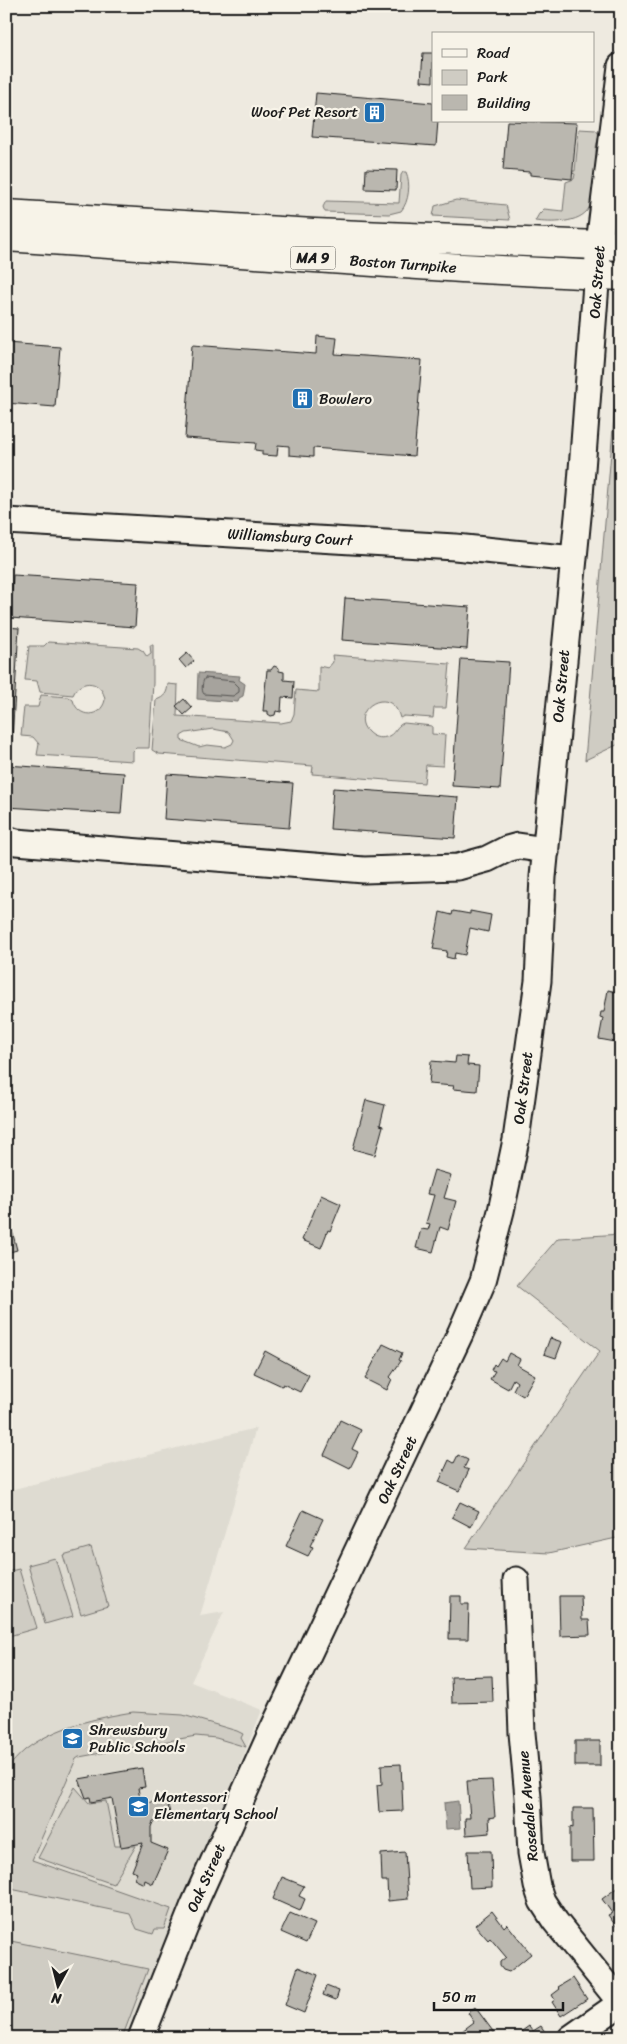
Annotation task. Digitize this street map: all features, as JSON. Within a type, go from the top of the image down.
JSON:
[{"type":"highway","name":"Boston Turnpike","points":[[6,214],[314,233],[610,245]]},
{"type":"highway","name":"Boston Turnpike","points":[[6,237],[609,276]]},
{"type":"street","name":"Oak Street","points":[[142,2038],[193,1907],[272,1731],[460,1334],[483,1280],[497,1231],[517,1133],[538,981],[546,852],[574,560],[609,276],[621,66]]},
{"type":"street","name":"Williamsburg Court","points":[[6,521],[448,547],[574,560]]},
{"type":"street","points":[[6,839],[16,842],[364,870],[458,867],[487,859],[518,846],[546,852]]},
{"type":"street","name":"Rosedale Avenue","points":[[516,1580],[521,1724],[528,1797],[530,1853],[536,1883],[542,1901],[555,1921],[621,2003]]},
{"type":"street","points":[[571,2038],[621,2003]]},
{"type":"shaded area","name":"Shrewsbury Public Schools","points":[[256,1428],[200,1616],[224,1612],[191,1682],[262,1710],[129,2038],[6,2038],[6,1491]]},
{"type":"green space","points":[[579,129],[596,130],[600,136],[596,148],[597,170],[595,184],[589,208],[585,213],[572,220],[556,222],[535,221],[544,209],[563,211],[566,182],[574,179],[575,174],[572,171],[575,171]]},
{"type":"green space","points":[[403,172],[406,172],[408,176],[409,187],[406,203],[401,211],[389,214],[325,212],[323,207],[326,201],[399,203],[401,175]]},
{"type":"green space","points":[[456,200],[506,205],[510,220],[433,216],[435,206]]},
{"type":"green space","points":[[621,355],[621,743],[585,760],[619,357]]},
{"type":"green space","points":[[48,642],[138,648],[147,657],[151,654],[150,645],[153,645],[149,748],[136,748],[133,751],[133,761],[37,755],[39,744],[33,737],[21,736],[24,707],[38,707],[41,695],[69,697],[80,711],[89,714],[99,710],[105,700],[96,685],[86,684],[81,686],[73,695],[40,692],[37,681],[25,680],[29,646],[44,646]]},
{"type":"green space","points":[[332,655],[450,664],[446,708],[434,708],[433,718],[404,716],[400,718],[395,707],[388,702],[380,701],[367,709],[363,716],[363,724],[368,732],[376,737],[383,738],[389,736],[404,723],[432,726],[432,734],[445,735],[443,766],[426,765],[424,783],[312,774],[313,766],[159,754],[152,750],[156,700],[162,698],[165,694],[168,684],[178,685],[177,716],[281,723],[291,721],[294,714],[296,690],[319,692],[319,666],[328,668],[333,662]],"holes":[[[213,729],[229,732],[234,740],[232,744],[225,747],[207,745],[199,747],[181,740],[181,736],[186,733]]]},
{"type":"green space","points":[[621,1234],[621,1537],[549,1553],[466,1548],[600,1351],[517,1286],[558,1238]]},
{"type":"green space","points":[[91,1547],[108,1606],[81,1614],[63,1555]]},
{"type":"green space","points":[[55,1558],[73,1616],[45,1624],[28,1565]]},
{"type":"green space","points":[[19,1569],[37,1628],[9,1636],[6,1626],[6,1572]]},
{"type":"green space","points":[[133,1712],[183,1715],[237,1731],[243,1734],[241,1738],[246,1747],[216,1738],[196,1736],[79,1757],[76,1759],[32,1860],[171,1909],[164,1929],[155,1929],[153,1934],[137,1929],[130,1914],[6,1888],[6,1770],[25,1750],[63,1729],[91,1720]]},
{"type":"green space","points":[[75,1787],[89,1803],[106,1801],[115,1846],[136,1846],[113,1884],[38,1858]]},
{"type":"green space","points":[[6,1940],[148,1969],[122,2038],[6,2038]]},
{"type":"water","points":[[198,673],[240,676],[239,680],[245,684],[243,696],[239,698],[238,702],[197,699]]},
{"type":"water","points":[[458,1801],[460,1828],[446,1829],[444,1803]]},
{"type":"building","points":[[423,53],[432,53],[432,82],[421,81]]},
{"type":"building","name":"Woof Pet Resort","points":[[316,93],[432,103],[432,122],[438,122],[436,146],[312,137]]},
{"type":"building","points":[[507,122],[577,123],[572,179],[530,175],[530,172],[503,170]]},
{"type":"building","points":[[366,169],[397,170],[396,190],[365,189]]},
{"type":"building","name":"Bowlero","points":[[317,336],[337,338],[335,354],[422,360],[414,456],[313,448],[313,457],[289,455],[289,446],[278,445],[277,456],[262,455],[262,451],[255,450],[256,443],[185,438],[192,345],[316,354]]},
{"type":"building","points":[[6,343],[60,347],[55,407],[6,403]]},
{"type":"building","points":[[13,575],[138,583],[135,627],[10,618]]},
{"type":"building","points":[[345,598],[470,607],[467,649],[342,640]]},
{"type":"building","points":[[6,627],[19,628],[11,755],[6,755]]},
{"type":"building","points":[[187,653],[194,661],[186,668],[179,660]]},
{"type":"building","points":[[461,659],[509,662],[500,789],[452,786]]},
{"type":"building","points":[[274,666],[279,668],[279,671],[284,672],[284,680],[294,681],[293,698],[282,697],[281,712],[276,711],[275,715],[271,716],[268,714],[268,711],[263,711],[267,670],[271,670]]},
{"type":"building","points":[[184,699],[192,708],[184,715],[176,706]]},
{"type":"building","points":[[6,765],[124,773],[121,814],[6,807]]},
{"type":"building","points":[[167,774],[293,783],[289,828],[164,819]]},
{"type":"building","points":[[333,788],[458,797],[455,838],[330,829]]},
{"type":"building","points":[[453,911],[470,914],[470,911],[491,915],[488,932],[470,928],[465,955],[455,953],[454,959],[446,957],[447,951],[433,949],[440,912],[452,915]]},
{"type":"building","points":[[608,990],[621,993],[621,1043],[599,1039],[603,1018],[600,1017],[601,1012],[604,1012]]},
{"type":"building","points":[[456,1056],[468,1057],[467,1065],[479,1066],[477,1091],[453,1089],[454,1086],[429,1084],[431,1061],[455,1063]]},
{"type":"building","points":[[366,1100],[385,1105],[380,1125],[383,1126],[375,1155],[353,1149]]},
{"type":"building","points":[[434,1170],[451,1175],[444,1198],[456,1201],[448,1230],[440,1227],[433,1252],[416,1248],[421,1229],[428,1230],[430,1224],[426,1223],[434,1195],[427,1194]]},
{"type":"building","points":[[321,1195],[341,1204],[321,1248],[302,1240]]},
{"type":"building","points":[[6,1207],[17,1250],[6,1253]]},
{"type":"building","points":[[550,1338],[562,1342],[556,1358],[544,1354]]},
{"type":"building","points":[[383,1344],[402,1353],[399,1360],[401,1361],[390,1377],[392,1379],[387,1390],[365,1379]]},
{"type":"building","points":[[265,1351],[309,1375],[300,1392],[254,1373]]},
{"type":"building","points":[[509,1353],[520,1359],[517,1365],[535,1375],[523,1396],[513,1390],[517,1382],[513,1379],[508,1389],[490,1379],[495,1371],[491,1370],[494,1364],[496,1366],[501,1358],[505,1361]]},
{"type":"building","points":[[340,1420],[361,1430],[352,1449],[358,1452],[350,1468],[324,1455]]},
{"type":"building","points":[[458,1455],[468,1460],[464,1468],[469,1470],[459,1491],[439,1482],[449,1460],[454,1463]]},
{"type":"building","points":[[460,1502],[479,1511],[471,1527],[452,1517]]},
{"type":"building","points":[[303,1510],[323,1519],[310,1546],[313,1547],[308,1556],[286,1546]]},
{"type":"building","points":[[450,1596],[461,1596],[461,1604],[469,1604],[468,1639],[449,1639]]},
{"type":"building","points":[[559,1596],[581,1596],[582,1620],[589,1620],[590,1635],[560,1636]]},
{"type":"building","points":[[492,1676],[493,1702],[452,1703],[451,1677]]},
{"type":"building","points":[[575,1741],[600,1741],[600,1766],[575,1766]]},
{"type":"building","points":[[401,1764],[403,1811],[379,1812],[377,1785],[382,1784],[381,1765]]},
{"type":"building","name":"Montessori Elementary School","points":[[142,1768],[145,1787],[138,1788],[141,1804],[167,1799],[171,1819],[153,1822],[151,1827],[151,1843],[168,1850],[153,1884],[145,1880],[144,1884],[134,1879],[137,1873],[132,1871],[143,1843],[121,1847],[112,1798],[91,1802],[90,1797],[86,1798],[79,1779]]},
{"type":"building","points":[[492,1780],[495,1817],[489,1818],[490,1833],[466,1835],[465,1818],[470,1818],[467,1781]]},
{"type":"building","points":[[573,1808],[593,1808],[594,1861],[570,1861],[570,1827],[573,1828]]},
{"type":"building","points":[[468,1851],[491,1851],[492,1887],[470,1888]]},
{"type":"building","points":[[405,1852],[408,1899],[388,1901],[387,1881],[382,1881],[381,1854]]},
{"type":"building","points":[[282,1877],[304,1886],[299,1896],[305,1899],[300,1911],[273,1899]]},
{"type":"building","points":[[618,1887],[621,1890],[621,1933],[608,1915],[612,1913],[602,1899]]},
{"type":"building","points":[[492,1911],[504,1927],[507,1924],[531,1954],[509,1972],[503,1970],[500,1966],[500,1962],[506,1957],[490,1938],[488,1940],[475,1925]]},
{"type":"building","points":[[290,1913],[315,1924],[306,1943],[281,1932]]},
{"type":"building","points":[[298,1967],[318,1975],[304,2013],[285,2005]]},
{"type":"building","points":[[573,1978],[587,1999],[561,2016],[552,2002],[555,2000],[552,1995],[560,1989],[558,1987]]},
{"type":"building","points":[[326,1986],[339,1991],[336,2000],[323,1995]]},
{"type":"building","points":[[475,2007],[498,2038],[461,2038],[458,2034],[474,2022],[468,2013]]},
{"type":"building","points":[[529,2026],[533,2031],[541,2026],[547,2035],[543,2038],[527,2038],[522,2031]]},
{"type":"place","name":"Woof Pet Resort","points":[[374,112]]},
{"type":"place","name":"Bowlero","points":[[303,399]]},
{"type":"place","name":"Shrewsbury Public Schools","points":[[73,1739]]},
{"type":"place","name":"Montessori Elementary School","points":[[138,1806]]}]
